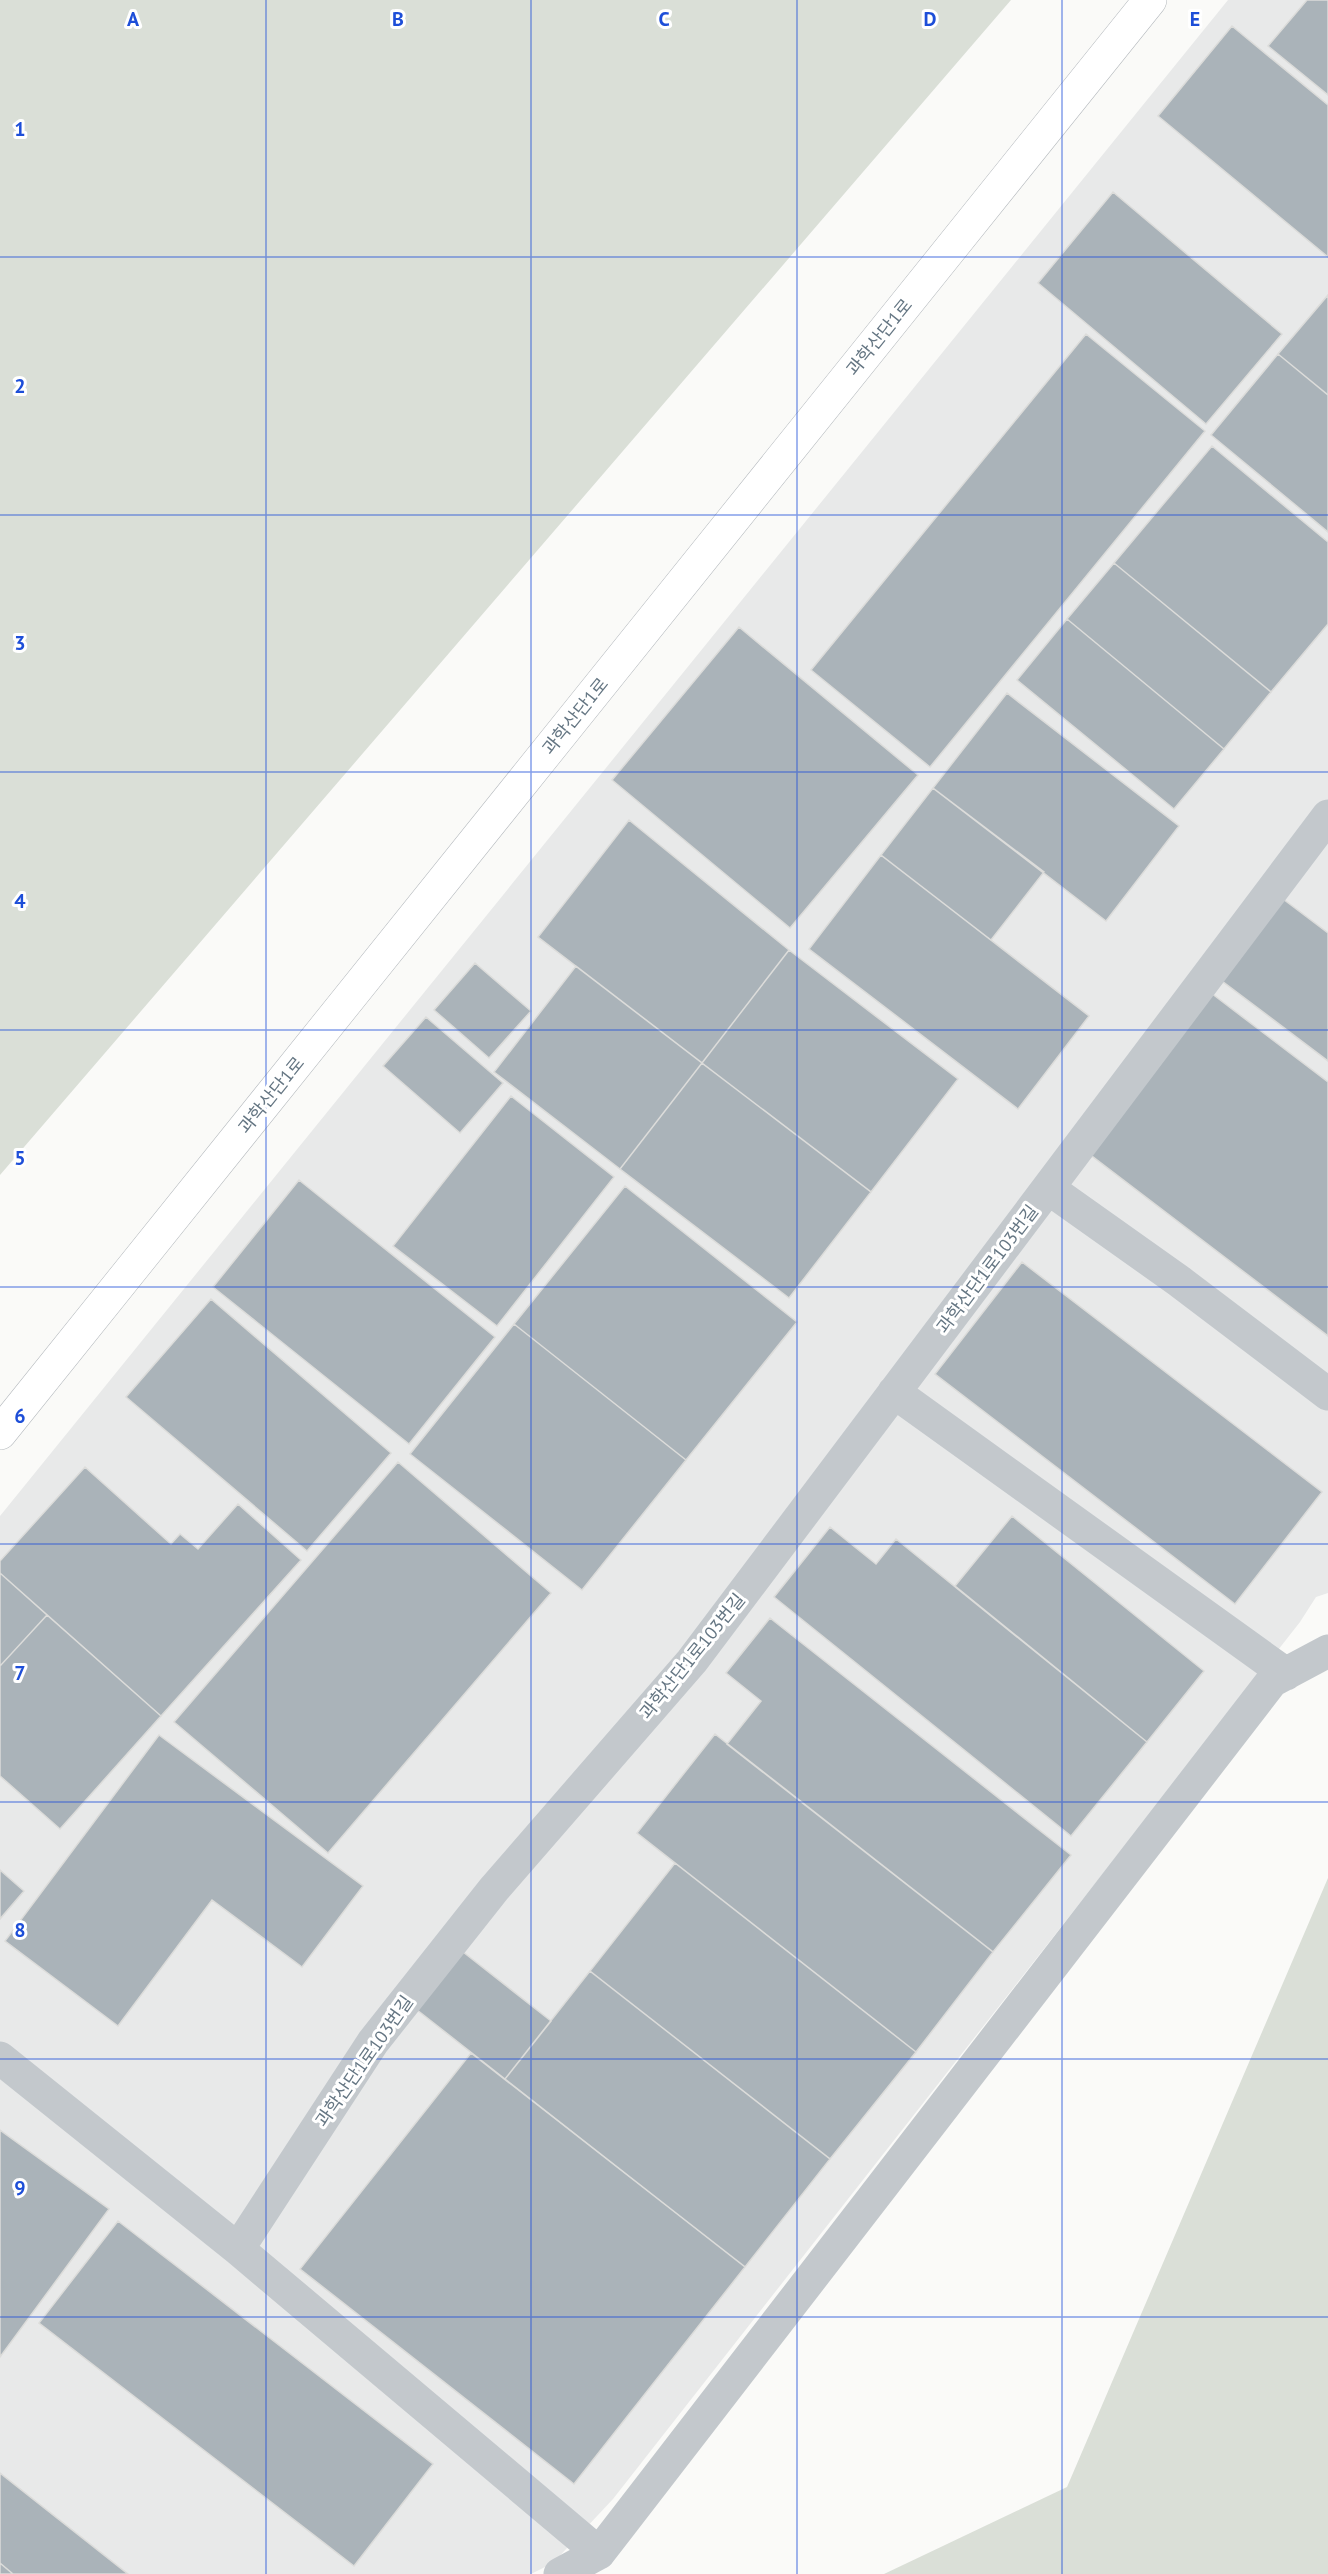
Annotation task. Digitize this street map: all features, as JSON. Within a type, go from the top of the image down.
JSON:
[{"type":"main road","name":"과학산단1로","points":[[0,1433],[1150,0]]},
{"type":"street","name":"과학산단1로103번길","points":[[238,2249],[373,2042],[494,1889],[692,1661],[1328,816]]},
{"type":"street","points":[[1048,1188],[1179,1281],[1328,1394]]},
{"type":"street","points":[[894,1392],[1286,1674]]},
{"type":"street","points":[[560,2574],[598,2553],[1272,1682],[1328,1651]]},
{"type":"street","points":[[0,2058],[238,2249],[598,2553]]},
{"type":"shaded area","points":[[0,0],[1011,0],[0,1175]]},
{"type":"shaded area","points":[[1228,0],[1328,0],[1328,1593],[1316,1597],[1300,1622],[613,2499],[553,2563],[531,2574],[0,2574],[0,1516]]},
{"type":"shaded area","points":[[1328,1878],[1328,2574],[884,2574],[1067,2487]]},
{"type":"building","points":[[1307,0],[1328,0],[1328,95],[1268,46]]},
{"type":"building","points":[[1232,26],[1328,105],[1328,257],[1158,116]]},
{"type":"building","points":[[1113,192],[1282,334],[1206,424],[1038,283]]},
{"type":"building","points":[[1328,295],[1328,395],[1278,354]]},
{"type":"building","points":[[1086,334],[1205,431],[930,767],[811,670]]},
{"type":"building","points":[[1278,354],[1328,395],[1328,532],[1211,435]]},
{"type":"building","points":[[1212,446],[1328,542],[1328,624],[1271,692],[1114,563]]},
{"type":"building","points":[[1114,563],[1271,692],[1224,749],[1067,619]]},
{"type":"building","points":[[1067,619],[1224,749],[1174,809],[1017,680]]},
{"type":"building","points":[[739,627],[918,775],[790,928],[612,780]]},
{"type":"building","points":[[1007,693],[1179,826],[1106,921],[933,788]]},
{"type":"building","points":[[933,788],[1044,872],[991,940],[881,855]]},
{"type":"building","points":[[629,820],[789,950],[702,1063],[538,937]]},
{"type":"building","points":[[881,855],[1089,1016],[1018,1109],[809,949]]},
{"type":"building","points":[[1283,899],[1328,933],[1328,1061],[1222,981]]},
{"type":"building","points":[[789,950],[958,1079],[871,1192],[702,1063]]},
{"type":"building","points":[[475,963],[531,1011],[489,1058],[434,1010]]},
{"type":"building","points":[[576,966],[702,1063],[620,1169],[494,1072]]},
{"type":"building","points":[[1211,993],[1328,1082],[1328,1336],[1088,1153]]},
{"type":"building","points":[[426,1017],[503,1083],[460,1133],[383,1066]]},
{"type":"building","points":[[702,1063],[871,1192],[789,1298],[620,1169]]},
{"type":"building","points":[[511,1096],[614,1177],[497,1326],[393,1246]]},
{"type":"building","points":[[299,1180],[495,1337],[409,1444],[213,1287]]},
{"type":"building","points":[[625,1186],[797,1322],[686,1460],[514,1324]]},
{"type":"building","points":[[1022,1262],[1322,1492],[1235,1604],[935,1374]]},
{"type":"building","points":[[211,1299],[391,1453],[307,1551],[126,1397]]},
{"type":"building","points":[[514,1324],[686,1460],[582,1590],[410,1454]]},
{"type":"building","points":[[398,1462],[551,1593],[328,1853],[174,1722]]},
{"type":"building","points":[[85,1467],[171,1544],[180,1534],[198,1549],[238,1504],[301,1560],[161,1716],[0,1573],[0,1561]]},
{"type":"building","points":[[1012,1516],[1204,1671],[1147,1742],[955,1586]]},
{"type":"building","points":[[830,1527],[876,1564],[896,1539],[1147,1742],[1071,1836],[774,1597]]},
{"type":"building","points":[[0,1573],[47,1615],[0,1666]]},
{"type":"building","points":[[47,1615],[161,1716],[60,1829],[0,1776],[0,1666]]},
{"type":"building","points":[[770,1618],[1071,1855],[993,1952],[727,1744],[761,1701],[726,1673]]},
{"type":"building","points":[[715,1734],[993,1952],[916,2052],[637,1833]]},
{"type":"building","points":[[159,1735],[363,1886],[302,1967],[212,1900],[118,2026],[5,1941]]},
{"type":"building","points":[[675,1863],[916,2052],[830,2159],[590,1971]]},
{"type":"building","points":[[0,1870],[24,1891],[0,1919]]},
{"type":"building","points":[[458,1948],[551,2021],[505,2079],[412,2006]]},
{"type":"building","points":[[590,1971],[830,2159],[745,2267],[505,2079]]},
{"type":"building","points":[[471,2053],[745,2267],[574,2484],[300,2269]]},
{"type":"building","points":[[0,2130],[109,2209],[0,2357]]},
{"type":"building","points":[[118,2221],[433,2464],[354,2566],[39,2323]]},
{"type":"building","points":[[0,2473],[128,2574],[13,2574],[0,2563]]},
{"type":"building","points":[[0,2563],[13,2574],[0,2574]]}]
